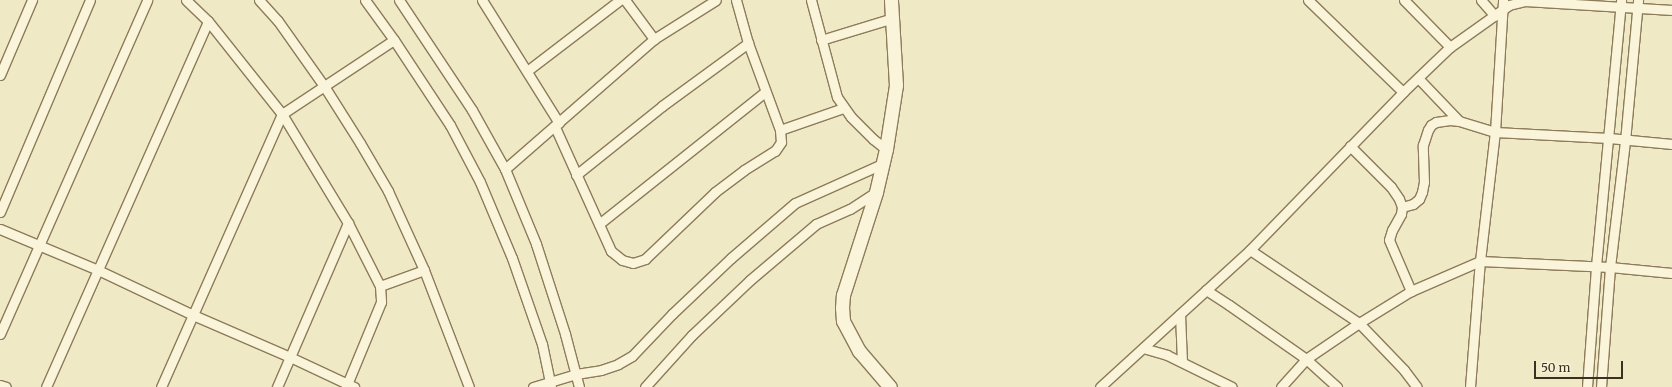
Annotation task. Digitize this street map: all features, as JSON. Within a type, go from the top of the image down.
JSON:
[{"type":"street","points":[[0,75],[32,0]]},
{"type":"street","points":[[0,212],[90,0]]},
{"type":"street","points":[[0,334],[147,0]]},
{"type":"street","points":[[0,230],[98,270],[193,315],[290,357],[349,386],[381,302],[380,286],[348,223],[282,114],[208,21],[186,0]]},
{"type":"street","points":[[259,0],[278,21],[324,86],[388,191],[424,270],[469,387]]},
{"type":"street","points":[[364,0],[394,40],[450,125],[480,182],[512,258],[542,344],[551,384]]},
{"type":"street","points":[[399,0],[472,110],[505,170],[536,244],[565,334],[579,387]]},
{"type":"street","points":[[482,0],[527,72],[557,125],[576,175],[611,251],[617,257],[633,263],[645,259],[715,192],[744,170],[775,151],[781,142],[780,130],[748,43],[736,0]]},
{"type":"street","points":[[527,72],[620,0]]},
{"type":"street","points":[[625,0],[654,39]]},
{"type":"street","points":[[505,170],[654,39],[716,0]]},
{"type":"street","points":[[811,0],[834,86],[844,108],[873,139],[886,149]]},
{"type":"street","points":[[890,387],[859,351],[843,321],[842,308],[843,294],[876,192],[886,149],[896,84],[894,18],[891,0]]},
{"type":"street","points":[[1308,0],[1403,92]]},
{"type":"street","points":[[1404,0],[1450,47]]},
{"type":"street","points":[[1481,0],[1499,13]]},
{"type":"street","points":[[1470,387],[1480,261],[1495,132],[1499,13],[1503,0]]},
{"type":"street","points":[[1100,387],[1250,250],[1403,92],[1450,47],[1509,5],[1525,1],[1621,3],[1638,4],[1672,10]]},
{"type":"street","points":[[1587,387],[1596,266],[1621,3]]},
{"type":"street","points":[[1602,387],[1610,267],[1626,141],[1638,4]]},
{"type":"street","points":[[821,40],[894,18]]},
{"type":"street","points":[[46,387],[208,21]]},
{"type":"street","points":[[161,387],[282,114],[394,40]]},
{"type":"street","points":[[576,175],[662,106],[748,43]]},
{"type":"street","points":[[1418,78],[1459,121]]},
{"type":"street","points":[[599,224],[766,92]]},
{"type":"street","points":[[780,130],[844,108]]},
{"type":"street","points":[[1402,207],[1413,204],[1419,199],[1422,192],[1424,182],[1423,145],[1431,124],[1450,120],[1459,121],[1495,132],[1609,138],[1626,141],[1672,144]]},
{"type":"street","points":[[1350,146],[1391,187],[1400,199],[1402,207],[1389,240],[1411,291]]},
{"type":"street","points":[[533,387],[551,384],[576,374],[601,370],[618,364],[632,356],[731,258],[795,203],[882,164]]},
{"type":"street","points":[[645,387],[692,335],[750,280],[816,224],[850,208],[876,192]]},
{"type":"street","points":[[278,387],[348,223]]},
{"type":"street","points":[[1250,250],[1359,323],[1404,370],[1417,387]]},
{"type":"street","points":[[1281,387],[1306,359],[1359,323],[1411,291],[1480,261],[1596,266],[1672,273]]},
{"type":"street","points":[[380,286],[424,270]]},
{"type":"street","points":[[1206,290],[1306,359],[1336,387]]},
{"type":"street","points":[[1180,314],[1182,362]]},
{"type":"street","points":[[1144,348],[1167,355],[1232,387]]},
{"type":"street","points":[[0,384],[6,387]]}]
